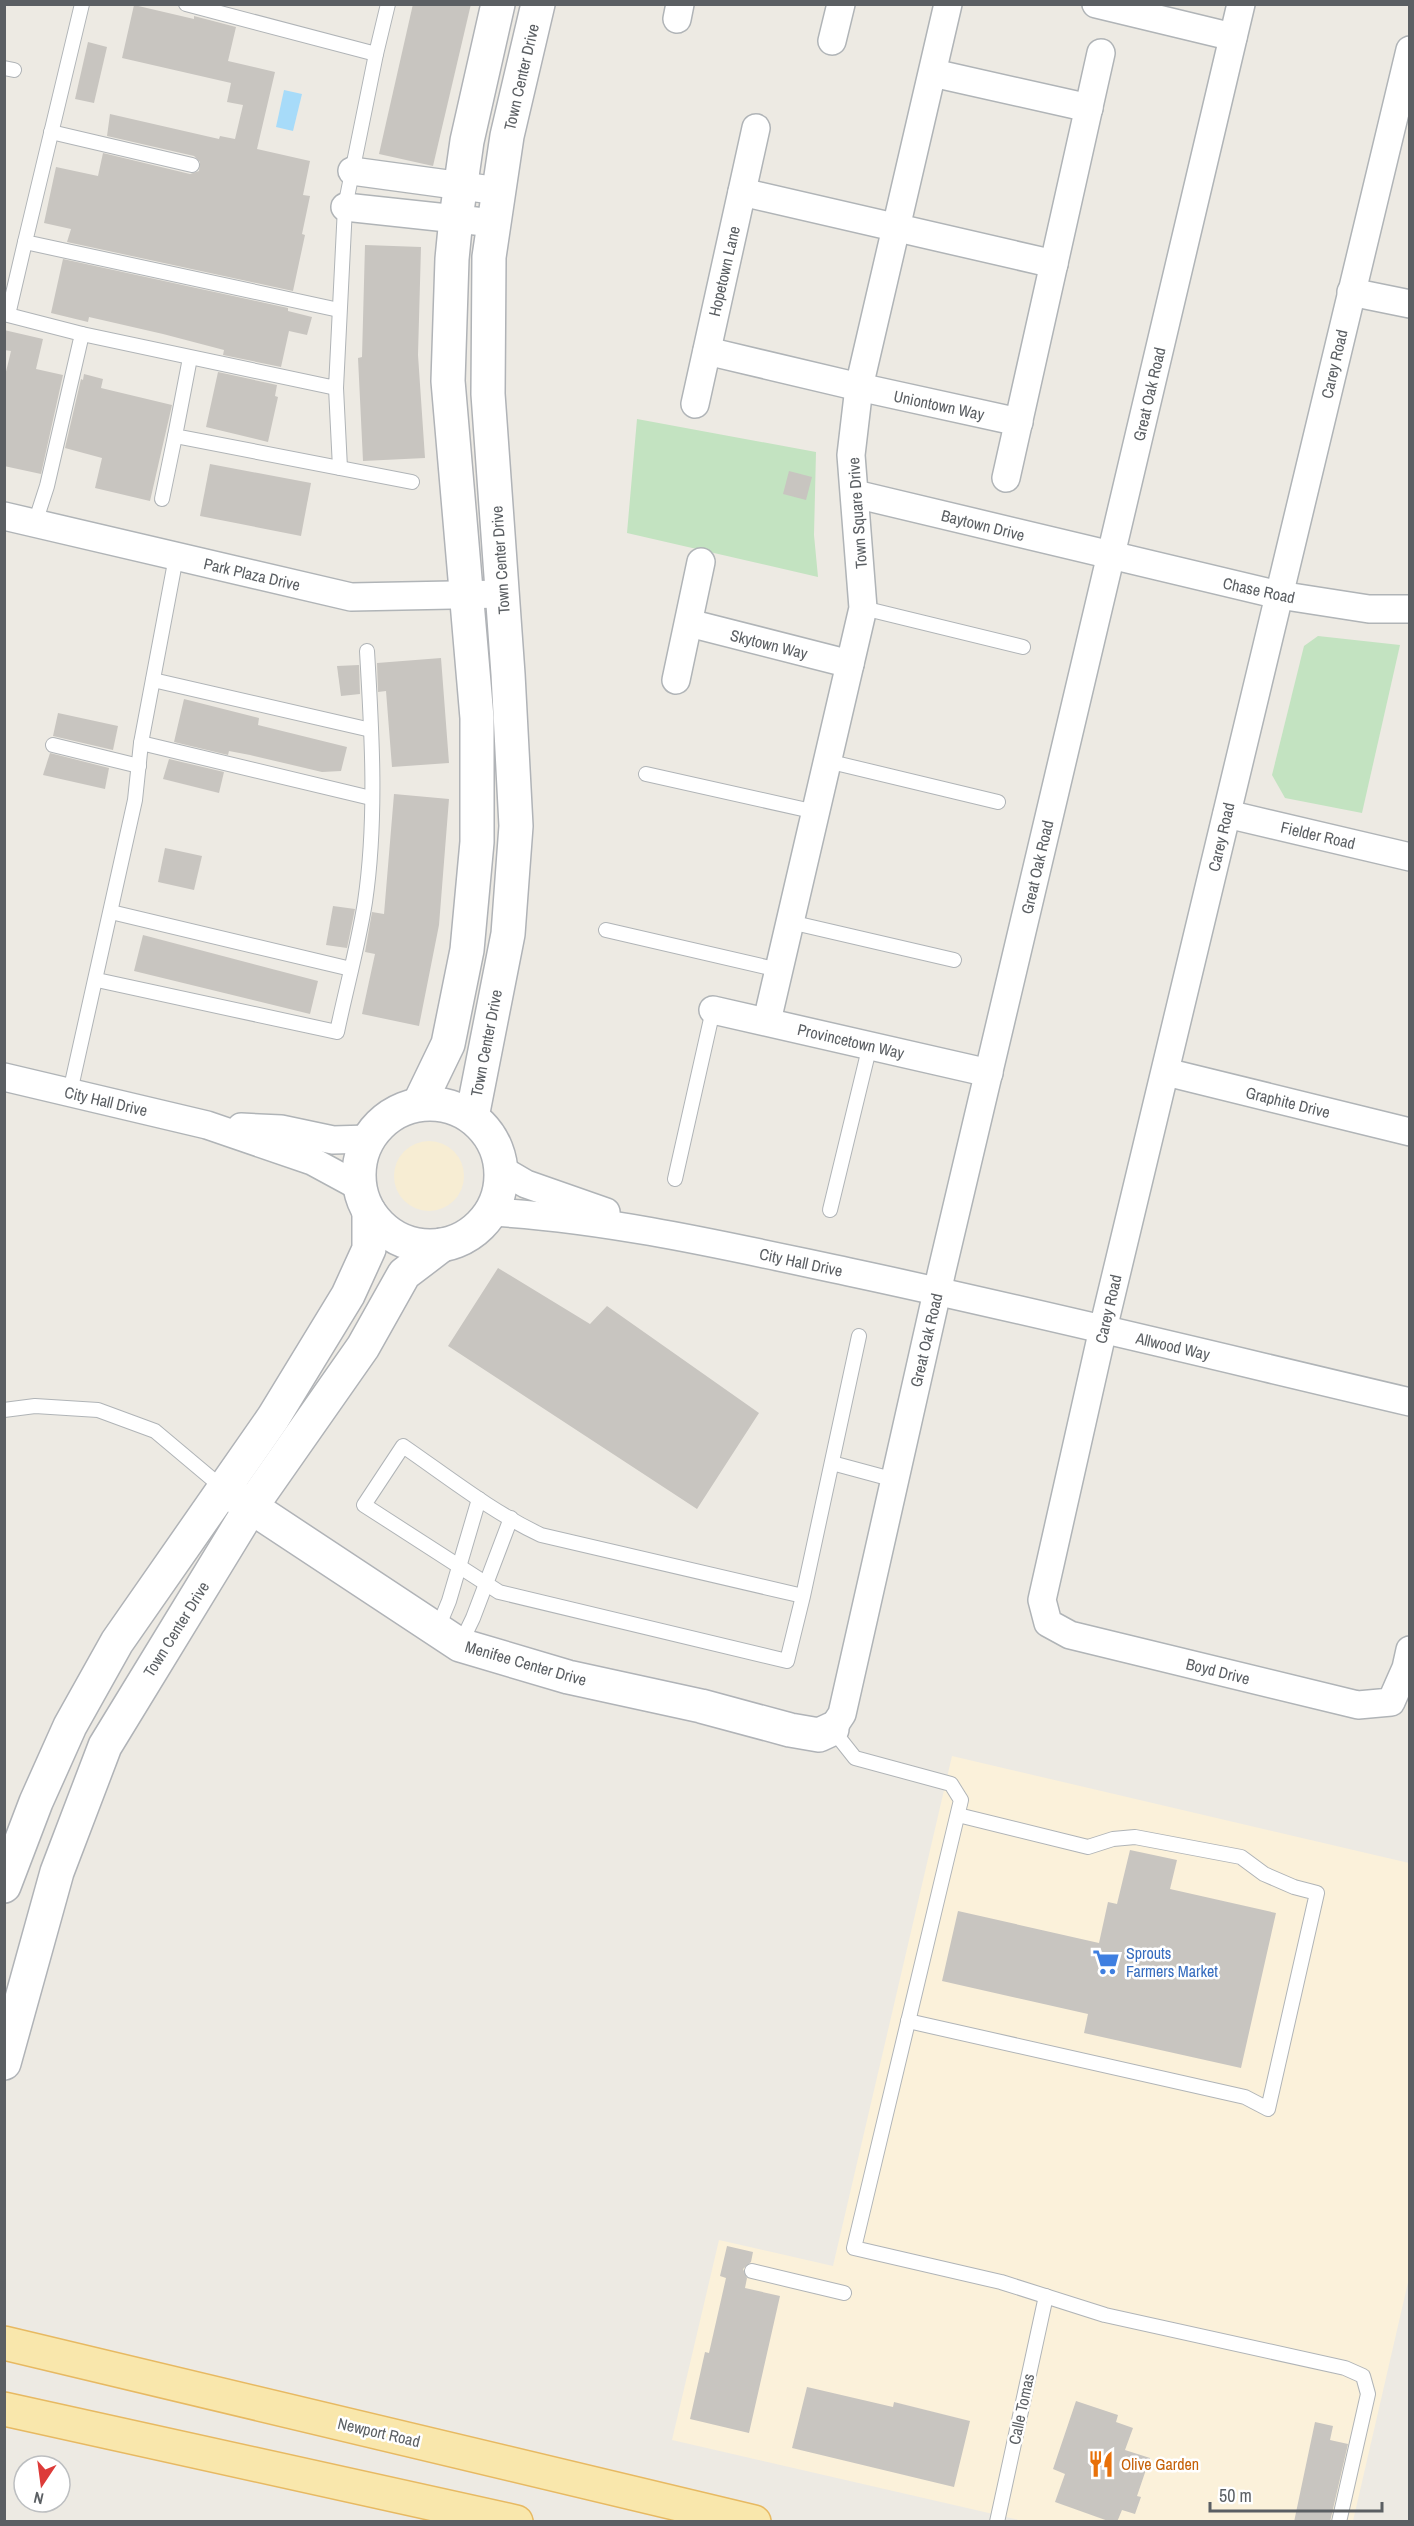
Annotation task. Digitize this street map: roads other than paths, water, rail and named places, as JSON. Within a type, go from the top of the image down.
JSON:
[{"type":"main road","name":"Newport Road","points":[[4,2343],[754,2522]]},
{"type":"main road","points":[[4,2409],[516,2522]]},
{"type":"street","points":[[419,1104],[448,1044],[467,950],[477,842],[477,718],[448,381],[452,259],[456,218],[467,141],[498,4]]},
{"type":"street","name":"Town Center Drive","points":[[472,1117],[508,934],[516,826],[488,394],[489,257],[507,136],[538,4]]},
{"type":"street","points":[[832,41],[841,4]]},
{"type":"street","name":"Town Square Drive","points":[[767,1021],[863,608],[851,455],[859,387],[948,4]]},
{"type":"street","name":"Great Oak Road","points":[[832,1729],[842,1714],[937,1291],[1241,4]]},
{"type":"street","points":[[1107,6],[1233,37]]},
{"type":"street","name":"Carey Road","points":[[1048,1623],[1042,1600],[1103,1329],[1410,50]]},
{"type":"street","points":[[1006,478],[1101,53]]},
{"type":"street","points":[[933,73],[1089,108]]},
{"type":"street","name":"Hopetown Lane","points":[[695,404],[756,128]]},
{"type":"street","points":[[352,171],[499,191]]},
{"type":"street","points":[[742,192],[1054,264]]},
{"type":"street","points":[[345,207],[494,223]]},
{"type":"street","points":[[1351,292],[1410,304]]},
{"type":"street","points":[[706,351],[859,387]]},
{"type":"street","name":"Uniontown Way","points":[[859,387],[1019,422]]},
{"type":"street","name":"Baytown Drive","points":[[855,494],[1110,556]]},
{"type":"street","name":"Park Plaza Drive","points":[[4,516],[351,597],[502,594]]},
{"type":"street","name":"Chase Road","points":[[1110,556],[1279,595],[1369,609],[1410,609]]},
{"type":"street","points":[[676,680],[701,562]]},
{"type":"street","name":"Skytown Way","points":[[689,623],[850,664]]},
{"type":"street","name":"Fielder Road","points":[[1227,814],[1410,856]]},
{"type":"street","name":"Provincetown Way","points":[[713,1011],[767,1021],[988,1073]]},
{"type":"street","name":"Graphite Drive","points":[[1166,1072],[1410,1132]]},
{"type":"street","name":"City Hall Drive","points":[[4,1077],[207,1125],[312,1161],[365,1199]]},
{"type":"street","name":"Town Center Drive","points":[[4,1886],[39,1794],[69,1726],[117,1642],[273,1418],[348,1295],[369,1249],[365,1199],[359,1167],[369,1139],[390,1116],[419,1104],[452,1107],[472,1117],[493,1140],[502,1170],[500,1192],[491,1212],[480,1226],[466,1236],[442,1245],[404,1274],[363,1347],[251,1508],[105,1746],[57,1872],[4,2063]]},
{"type":"street","name":"City Hall Drive","points":[[207,1125],[280,1129],[333,1140],[369,1139]]},
{"type":"street","name":"City Hall Drive","points":[[502,1170],[526,1184],[664,1233]]},
{"type":"street","name":"Town Center Drive","points":[[365,1199],[383,1228],[400,1240],[421,1245],[442,1245]]},
{"type":"street","name":"City Hall Drive","points":[[491,1212],[537,1215],[664,1233],[937,1291]]},
{"type":"street","name":"Allwood Way","points":[[937,1291],[1410,1402]]},
{"type":"street","name":"Menifee Center Drive","points":[[224,1489],[448,1637],[568,1677],[701,1706],[790,1730],[819,1735],[832,1729]]},
{"type":"street","name":"Boyd Drive","points":[[1048,1623],[1070,1635],[1358,1705],[1391,1702],[1406,1668],[1410,1650]]},
{"type":"street","points":[[16,2017],[8,1968],[55,1825],[39,1794]]},
{"type":"lane","points":[[82,4],[8,315],[82,334],[336,388]]},
{"type":"lane","points":[[186,4],[376,54]]},
{"type":"lane","points":[[340,468],[336,388],[345,207],[388,4]]},
{"type":"lane","points":[[51,132],[192,165]]},
{"type":"lane","points":[[25,242],[339,310]]},
{"type":"lane","points":[[35,523],[47,486],[82,334]]},
{"type":"lane","points":[[162,499],[190,358]]},
{"type":"lane","points":[[175,436],[412,482]]},
{"type":"lane","points":[[70,1092],[97,980],[135,800],[141,743],[176,557]]},
{"type":"lane","points":[[863,608],[1023,647]]},
{"type":"lane","points":[[97,980],[337,1032],[365,902],[370,842],[371,730],[367,651]]},
{"type":"lane","points":[[153,680],[371,730]]},
{"type":"lane","points":[[141,743],[371,798]]},
{"type":"lane","points":[[53,745],[139,766]]},
{"type":"lane","points":[[827,761],[998,802]]},
{"type":"lane","points":[[646,774],[816,812]]},
{"type":"lane","points":[[111,912],[351,969]]},
{"type":"lane","points":[[790,922],[954,960]]},
{"type":"lane","points":[[606,930],[779,970]]},
{"type":"lane","points":[[675,1179],[713,1011]]},
{"type":"lane","points":[[830,1210],[870,1045]]},
{"type":"lane","points":[[803,1596],[541,1535],[479,1499],[403,1446],[364,1505],[499,1592],[787,1660],[803,1596],[859,1336]]},
{"type":"lane","points":[[4,1410],[35,1406],[98,1410],[155,1431],[224,1489]]},
{"type":"lane","points":[[832,1463],[895,1480]]},
{"type":"lane","points":[[448,1637],[449,1601],[479,1499]]},
{"type":"lane","points":[[448,1637],[486,1584],[510,1518]]},
{"type":"lane","points":[[832,1729],[855,1758],[951,1784],[961,1800],[854,2248],[1001,2282],[1105,2315],[1345,2368],[1363,2376],[1368,2394],[1339,2522]]},
{"type":"lane","points":[[908,2021],[1245,2097],[1268,2109],[1317,1893],[1294,1887],[1264,1874],[1241,1857],[1135,1837],[1113,1839],[1088,1847],[958,1815]]},
{"type":"lane","points":[[752,2271],[844,2293]]},
{"type":"lane","name":"Calle Tomas","points":[[997,2522],[1046,2296]]},
{"type":"water","points":[[284,90],[302,94],[293,131],[276,127]]},
{"type":"place","name":"Sprouts Farmers Market","points":[[1106,1962]]},
{"type":"place","name":"Olive Garden","points":[[1101,2464]]}]
